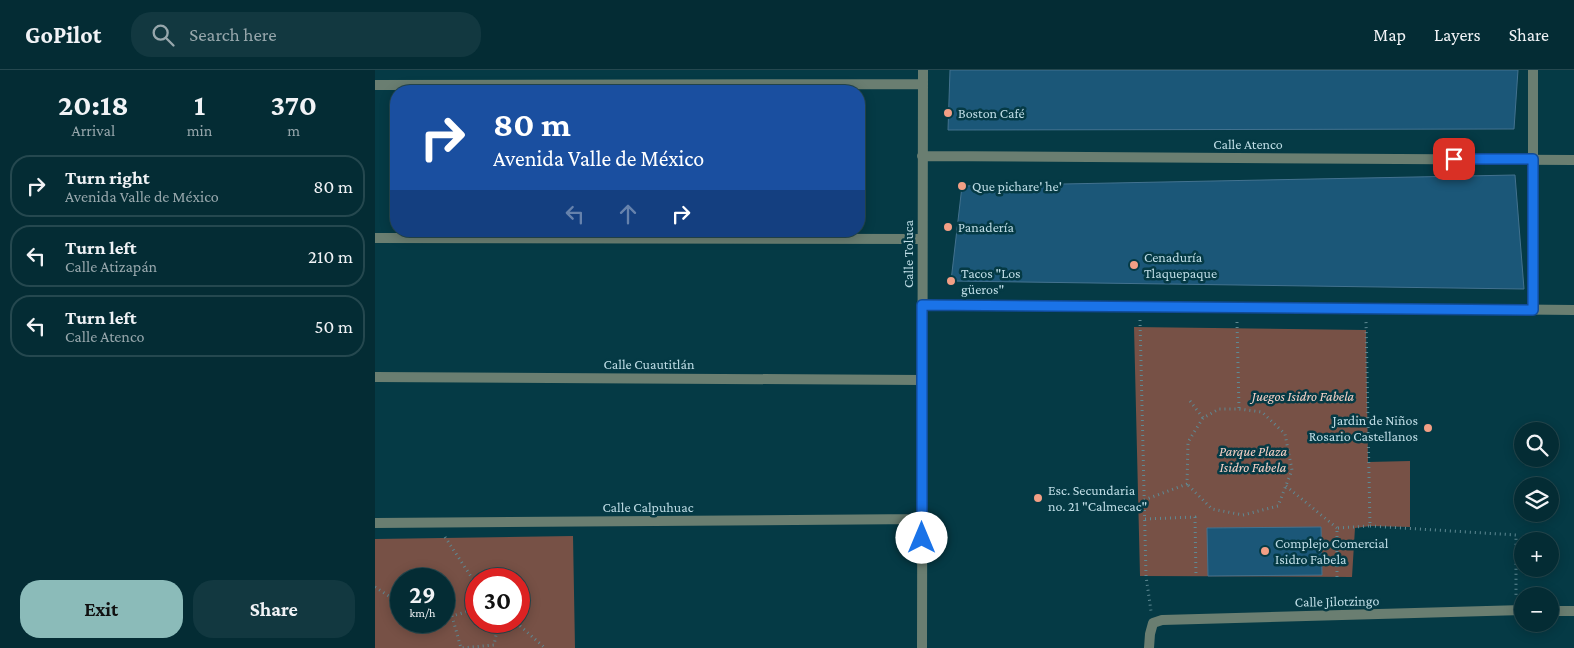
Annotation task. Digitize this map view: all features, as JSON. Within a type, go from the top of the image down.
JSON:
[{"type":"street","name":"Calle Toluca","points":[[922,648],[923,70]]},
{"type":"street","points":[[1533,70],[1533,310]]},
{"type":"street","points":[[375,85],[923,84]]},
{"type":"street","name":"Calle Atenco","points":[[922,156],[1574,160]]},
{"type":"street","points":[[375,238],[922,239]]},
{"type":"street","points":[[922,305],[1574,310]]},
{"type":"street","name":"Calle Cuautitlán","points":[[375,377],[922,380]]},
{"type":"street","name":"Calle Calpuhuac","points":[[375,523],[922,520]]},
{"type":"street","name":"Calle Jilotzingo","points":[[1153,624],[1162,620],[1514,610]]},
{"type":"street","points":[[1559,611],[1574,611]]},
{"type":"street","points":[[1149,648],[1153,624]]},
{"type":"path","points":[[1140,307],[1146,576],[1153,624]]},
{"type":"path","points":[[1237,308],[1239,409]]},
{"type":"path","points":[[1366,309],[1370,526]]},
{"type":"path","points":[[1190,401],[1203,418]]},
{"type":"path","points":[[1239,409],[1261,412],[1285,434],[1292,470],[1278,506],[1243,516],[1212,509],[1187,484],[1188,442],[1203,418],[1219,410],[1239,409]]},
{"type":"path","points":[[1144,500],[1187,484]]},
{"type":"path","points":[[1286,486],[1337,528],[1370,526],[1516,535],[1518,587]]},
{"type":"path","points":[[1145,518],[1195,517],[1196,577]]},
{"type":"path","points":[[434,522],[465,568]]},
{"type":"path","points":[[1337,528],[1337,577]]},
{"type":"path","points":[[375,587],[390,597]]},
{"type":"path","points":[[455,627],[461,648],[494,644],[496,633]]},
{"type":"path","points":[[528,633],[545,648]]},
{"type":"green space","name":"Parque Plaza Isidro Fabela","points":[[1134,327],[1366,330],[1368,462],[1410,461],[1410,527],[1370,526],[1355,528],[1352,577],[1140,576]]},
{"type":"green space","points":[[573,536],[575,648],[375,648],[375,539]]},
{"type":"building","points":[[950,70],[1518,70],[1514,129],[948,130]]},
{"type":"building","points":[[1515,175],[1524,289],[951,281],[962,186]]},
{"type":"building","name":"Complejo Comercial Isidro Fabela","points":[[1321,527],[1322,575],[1208,576],[1207,528]]},
{"type":"place","name":"Boston Café","points":[[948,113]]},
{"type":"place","name":"Que pichare' he'","points":[[962,186]]},
{"type":"place","name":"Panadería","points":[[948,227]]},
{"type":"place","name":"Cenaduría Tlaquepaque","points":[[1134,265]]},
{"type":"place","name":"Tacos \"Los güeros\"","points":[[951,281]]},
{"type":"place","name":"Jardin de Niños Rosario Castellanos","points":[[1428,428]]},
{"type":"place","name":"Esc. Secundaria no. 21 \"Calmecac\"","points":[[1038,498]]},
{"type":"place","name":"Complejo Comercial Isidro Fabela","points":[[1265,551]]},
{"type":"route","points":[[922,538],[922,305],[1533,310],[1533,159],[1454,159]]},
{"type":"park label","name":"Juegos Isidro Fabela","points":[[1303,396]]}]
